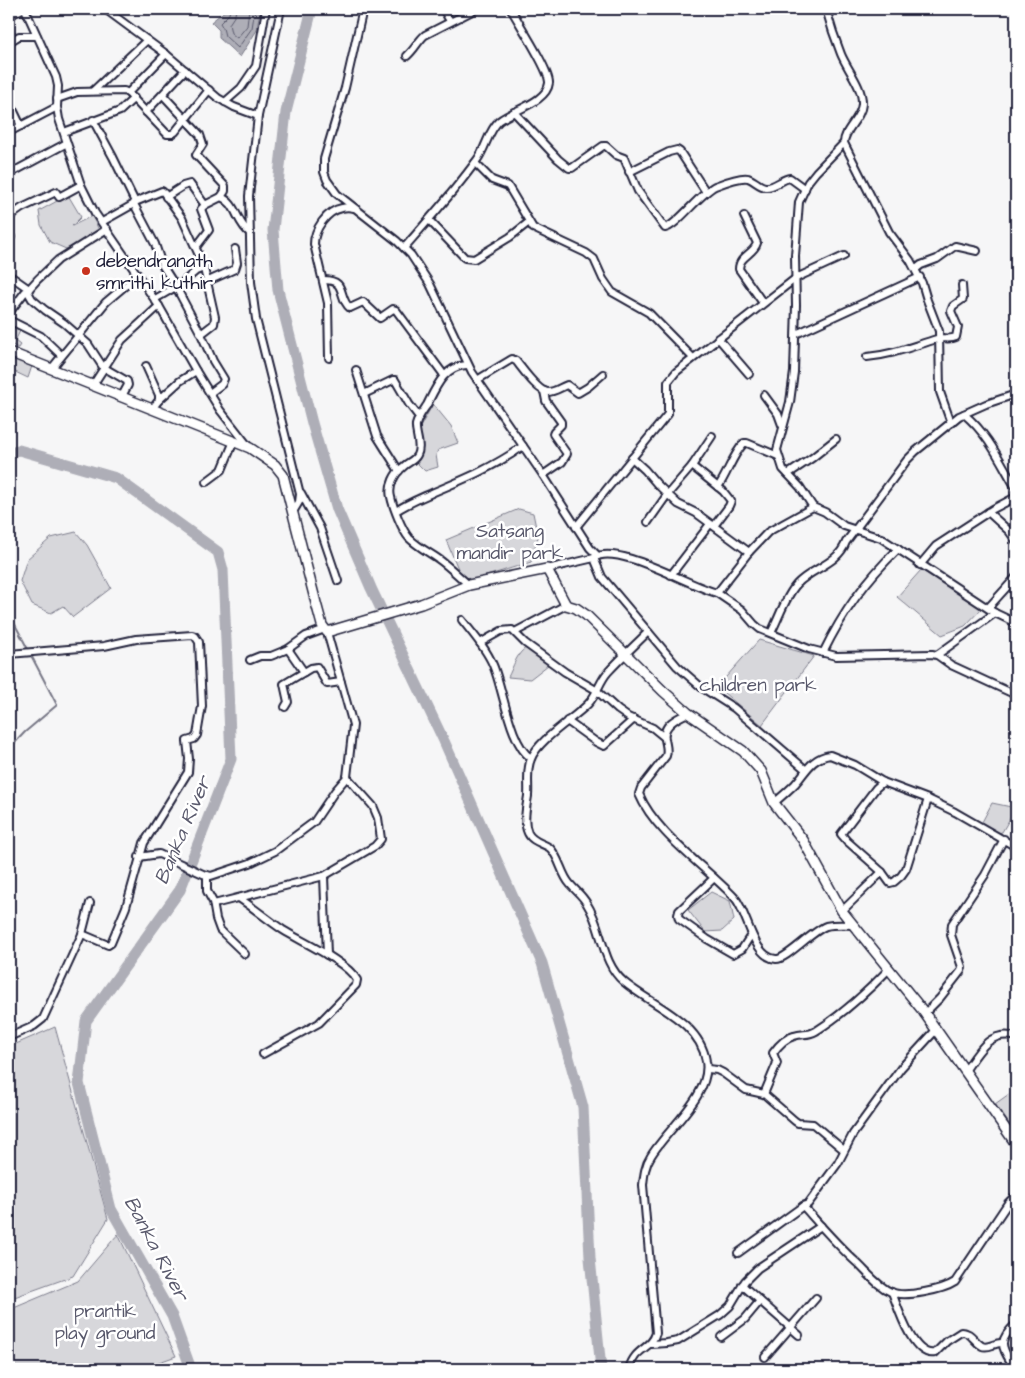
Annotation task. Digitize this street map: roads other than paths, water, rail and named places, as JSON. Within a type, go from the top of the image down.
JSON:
[{"type":"main road","points":[[9,352],[234,441],[263,455],[280,470],[283,476],[316,602],[326,630],[421,604],[469,585],[547,569],[566,605],[576,608],[586,615],[663,691],[688,713],[743,751],[761,770],[774,804],[803,840],[842,911],[924,1014],[1016,1144]]},
{"type":"street","points":[[9,16],[23,9],[38,36],[56,77],[58,86],[57,103],[67,143],[81,184],[95,213],[105,230],[155,299],[210,393],[250,448]]},
{"type":"street","points":[[105,9],[166,54],[225,102],[258,116]]},
{"type":"street","points":[[225,102],[247,82],[256,66],[266,9]]},
{"type":"street","points":[[281,9],[258,116],[249,196],[251,282],[256,318],[299,490],[320,528],[338,581]]},
{"type":"street","points":[[363,9],[345,88],[324,159],[324,172],[327,180],[338,194],[411,255],[430,284],[467,365],[543,475],[596,557],[602,577],[677,666],[700,687],[734,708],[805,769]]},
{"type":"street","points":[[443,9],[450,21]]},
{"type":"street","points":[[407,56],[416,48],[422,38],[450,21],[476,9]]},
{"type":"street","points":[[404,248],[475,164],[482,154],[495,126],[514,112],[538,99],[546,91],[549,81],[534,49],[511,9]]},
{"type":"street","points":[[826,9],[841,54],[862,98],[860,115],[845,136],[844,142],[816,172],[799,202],[794,372],[790,402],[777,450],[778,456],[783,469],[813,507],[825,512],[844,526],[880,538],[995,613],[1016,623]]},
{"type":"street","points":[[9,42],[19,36],[38,36]]},
{"type":"street","points":[[93,91],[147,40]]},
{"type":"street","points":[[128,93],[166,54]]},
{"type":"street","points":[[146,112],[185,70]]},
{"type":"street","points":[[9,132],[78,92],[124,91],[134,98],[170,135],[175,132],[210,90]]},
{"type":"street","points":[[163,95],[185,118],[202,140],[202,147],[196,155],[225,186],[225,191],[221,197],[205,205],[201,211],[208,223],[209,230],[196,247]]},
{"type":"street","points":[[64,132],[120,111],[134,98]]},
{"type":"street","points":[[9,101],[21,126]]},
{"type":"street","points":[[514,112],[558,159],[569,168],[572,168],[598,148],[606,146],[616,155],[624,158],[638,191],[665,228],[674,224],[690,206],[715,186],[749,178],[766,187],[790,178],[805,189]]},
{"type":"street","points":[[92,120],[113,157],[148,229],[162,266],[176,287],[224,379],[222,384],[210,393]]},
{"type":"street","points":[[844,142],[889,232],[920,277],[940,338],[940,392],[951,423]]},
{"type":"street","points":[[9,174],[67,143]]},
{"type":"street","points":[[629,172],[669,152],[677,150],[706,192]]},
{"type":"street","points":[[475,164],[492,180],[508,186],[528,222],[540,232],[552,235],[590,256],[612,292],[648,312],[693,358]]},
{"type":"street","points":[[9,217],[22,208],[56,192],[59,197],[81,184]]},
{"type":"street","points":[[166,197],[183,186],[190,184],[205,205]]},
{"type":"street","points":[[102,222],[134,203],[160,191],[164,193],[182,218],[204,268],[216,321],[211,328],[201,334]]},
{"type":"street","points":[[221,197],[226,199],[233,207],[241,226],[250,233]]},
{"type":"street","points":[[330,358],[328,303],[314,244],[316,231],[321,223],[336,210],[344,207],[354,208]]},
{"type":"street","points":[[744,216],[757,242],[755,249],[739,264],[739,269],[763,303]]},
{"type":"street","points":[[429,220],[465,258],[470,259],[474,259],[495,246],[528,222]]},
{"type":"street","points":[[9,313],[22,294],[29,291],[48,268],[105,230]]},
{"type":"street","points":[[916,270],[921,265],[937,259],[955,246],[978,251]]},
{"type":"street","points":[[206,282],[234,269],[237,262],[235,249]]},
{"type":"street","points":[[576,527],[670,411],[668,388],[671,378],[718,338],[796,278],[844,256]]},
{"type":"street","points":[[155,299],[176,287],[196,271],[204,268]]},
{"type":"street","points":[[9,275],[29,291],[32,299],[89,346],[103,367],[127,381],[128,384],[122,396]]},
{"type":"street","points":[[52,368],[106,302],[138,275]]},
{"type":"street","points":[[796,334],[920,277]]},
{"type":"street","points":[[323,280],[336,282],[346,304],[350,308],[363,302],[380,318],[393,309],[396,310],[444,375]]},
{"type":"street","points":[[867,357],[886,356],[940,338],[953,338],[958,334],[958,327],[951,311],[953,306],[963,299],[962,286]]},
{"type":"street","points":[[93,385],[122,340],[159,306]]},
{"type":"street","points":[[9,320],[41,336],[62,355]]},
{"type":"street","points":[[718,338],[749,374]]},
{"type":"street","points":[[477,380],[512,359],[516,361],[538,388],[544,391],[553,391],[567,385],[575,392],[582,392],[603,374]]},
{"type":"street","points":[[467,365],[459,365],[444,375],[438,382],[419,418],[416,430],[418,454],[399,471],[390,490],[396,511],[408,537],[455,571],[469,585]]},
{"type":"street","points":[[146,366],[159,395],[159,400]]},
{"type":"street","points":[[356,370],[377,436],[399,471]]},
{"type":"street","points":[[152,409],[180,381],[196,371]]},
{"type":"street","points":[[364,394],[395,380],[419,418]]},
{"type":"street","points":[[543,475],[562,462],[567,454],[553,434],[561,425],[561,422],[546,400],[544,391]]},
{"type":"street","points":[[771,633],[795,586],[802,579],[838,556],[907,460],[964,414],[1016,394]]},
{"type":"street","points":[[764,395],[778,414],[782,429]]},
{"type":"street","points":[[964,414],[980,428],[1016,488]]},
{"type":"street","points":[[648,522],[667,495],[692,466],[712,436]]},
{"type":"street","points":[[788,474],[836,439]]},
{"type":"street","points":[[206,482],[222,470],[223,463],[234,441]]},
{"type":"street","points":[[718,487],[744,443],[778,456]]},
{"type":"street","points":[[396,511],[407,504],[503,461],[523,446]]},
{"type":"street","points":[[632,458],[678,504],[696,513],[749,552]]},
{"type":"street","points":[[671,575],[731,503],[729,497],[692,466]]},
{"type":"street","points":[[293,512],[298,502],[299,490]]},
{"type":"street","points":[[920,564],[936,546],[988,512],[1016,497]]},
{"type":"street","points":[[717,593],[749,552],[768,532],[813,507]]},
{"type":"street","points":[[988,512],[1009,530],[1016,541]]},
{"type":"street","points":[[823,653],[844,613],[876,570],[898,549]]},
{"type":"street","points":[[547,569],[596,557],[613,555],[649,564],[717,593],[742,610],[754,624],[797,645],[836,656],[937,655],[951,665],[1016,695]]},
{"type":"street","points":[[988,608],[1016,577]]},
{"type":"street","points":[[515,632],[530,622],[566,605]]},
{"type":"street","points":[[937,655],[995,613]]},
{"type":"street","points":[[462,620],[480,643],[493,666],[521,749],[531,758]]},
{"type":"street","points":[[480,643],[507,629],[515,632],[525,643],[565,672],[596,690],[618,710],[653,728],[664,737]]},
{"type":"street","points":[[139,857],[159,854],[169,857],[205,877],[217,875],[250,863],[275,851],[295,838],[314,822],[347,777],[353,725],[326,630],[306,636],[288,649],[271,656],[260,656],[250,660]]},
{"type":"street","points":[[648,632],[608,672],[588,704],[551,735],[531,758],[528,769],[525,818],[528,833],[536,841],[550,848],[570,884],[587,903],[593,914],[610,964],[617,974],[633,989],[679,1020],[692,1033],[703,1050],[708,1069],[706,1079],[695,1100],[651,1156],[644,1173],[644,1194],[656,1322],[656,1333],[651,1344]]},
{"type":"street","points":[[9,654],[104,646],[136,639],[192,635],[198,638],[202,706],[197,735],[194,739],[187,741],[188,772],[149,834],[139,857],[126,907],[111,943],[108,944],[82,934]]},
{"type":"street","points":[[288,649],[304,672]]},
{"type":"street","points":[[285,707],[288,702],[284,684],[311,668],[317,668],[327,684],[341,682]]},
{"type":"street","points":[[688,713],[675,719],[668,726],[664,737],[667,750],[666,756],[641,788],[639,794],[650,814],[739,903],[755,942],[775,960],[782,958],[817,930],[838,924],[853,926]]},
{"type":"street","points":[[567,721],[604,746],[634,719]]},
{"type":"street","points":[[774,804],[796,784],[805,769],[816,759],[830,755],[855,765],[883,782],[928,798],[1016,847]]},
{"type":"street","points":[[214,904],[324,876],[375,846],[381,839],[375,810],[367,798],[347,777]]},
{"type":"street","points":[[883,782],[876,788],[841,834],[882,872],[890,883],[901,876],[906,869],[928,798]]},
{"type":"street","points":[[924,1014],[961,972],[962,967],[951,935],[952,924],[985,875],[1004,840]]},
{"type":"street","points":[[842,911],[882,872]]},
{"type":"street","points":[[324,876],[327,955]]},
{"type":"street","points":[[205,877],[207,892],[214,904],[220,930],[245,954]]},
{"type":"street","points":[[714,878],[680,911],[678,915],[680,919],[707,939],[733,954],[742,949],[751,935]]},
{"type":"street","points":[[239,898],[284,930],[327,955],[354,974],[357,980],[356,985],[319,1023],[262,1054]]},
{"type":"street","points":[[9,1037],[43,1019],[82,934],[90,903]]},
{"type":"street","points":[[764,1094],[777,1066],[778,1061],[773,1053],[782,1043],[793,1036],[808,1035],[827,1023],[848,1008],[888,970]]},
{"type":"street","points":[[738,1253],[808,1204],[838,1163],[853,1134],[902,1068],[935,1031]]},
{"type":"street","points":[[965,1071],[984,1044],[995,1037],[1004,1035],[1016,1037]]},
{"type":"street","points":[[708,1069],[723,1073],[746,1090],[764,1094],[795,1121],[813,1124],[844,1150]]},
{"type":"street","points":[[803,1206],[863,1270],[883,1287],[892,1292],[904,1294],[939,1289],[954,1282],[1008,1203],[1016,1195]]},
{"type":"street","points":[[630,1369],[635,1356],[642,1349],[651,1344],[678,1341],[720,1315],[730,1306],[742,1286],[758,1268],[821,1226]]},
{"type":"street","points":[[742,1286],[799,1335]]},
{"type":"street","points":[[892,1292],[910,1336],[929,1353],[936,1353],[947,1341],[961,1332],[969,1333],[983,1346],[987,1347],[995,1343],[1002,1343]]},
{"type":"street","points":[[765,1357],[816,1298]]},
{"type":"street","points":[[721,1337],[745,1319],[760,1301]]},
{"type":"street","points":[[1015,1369],[1002,1343],[1005,1334],[1016,1324]]},
{"type":"water","points":[[227,9],[260,9],[257,30],[240,57],[219,38],[219,30],[211,22]]},
{"type":"waterway","points":[[312,9],[286,112],[273,230],[278,290],[312,423],[337,509],[371,588],[444,741],[542,963],[583,1107],[590,1258],[601,1369]]},
{"type":"waterway","name":"Banka River","points":[[9,452],[19,450],[116,478],[218,552],[223,570],[231,759],[180,890],[86,1021],[79,1083],[111,1209],[172,1316],[191,1369]]},
{"type":"waterway","points":[[9,613],[57,705],[25,732],[9,749]]},
{"type":"place","name":"debendranath smrithi kuthir","points":[[86,271]]},
{"type":"park label","name":"Satsang mandir park","points":[[510,541]]},
{"type":"park label","name":"children park","points":[[758,684]]},
{"type":"park label","name":"prantik play ground","points":[[105,1321]]}]
